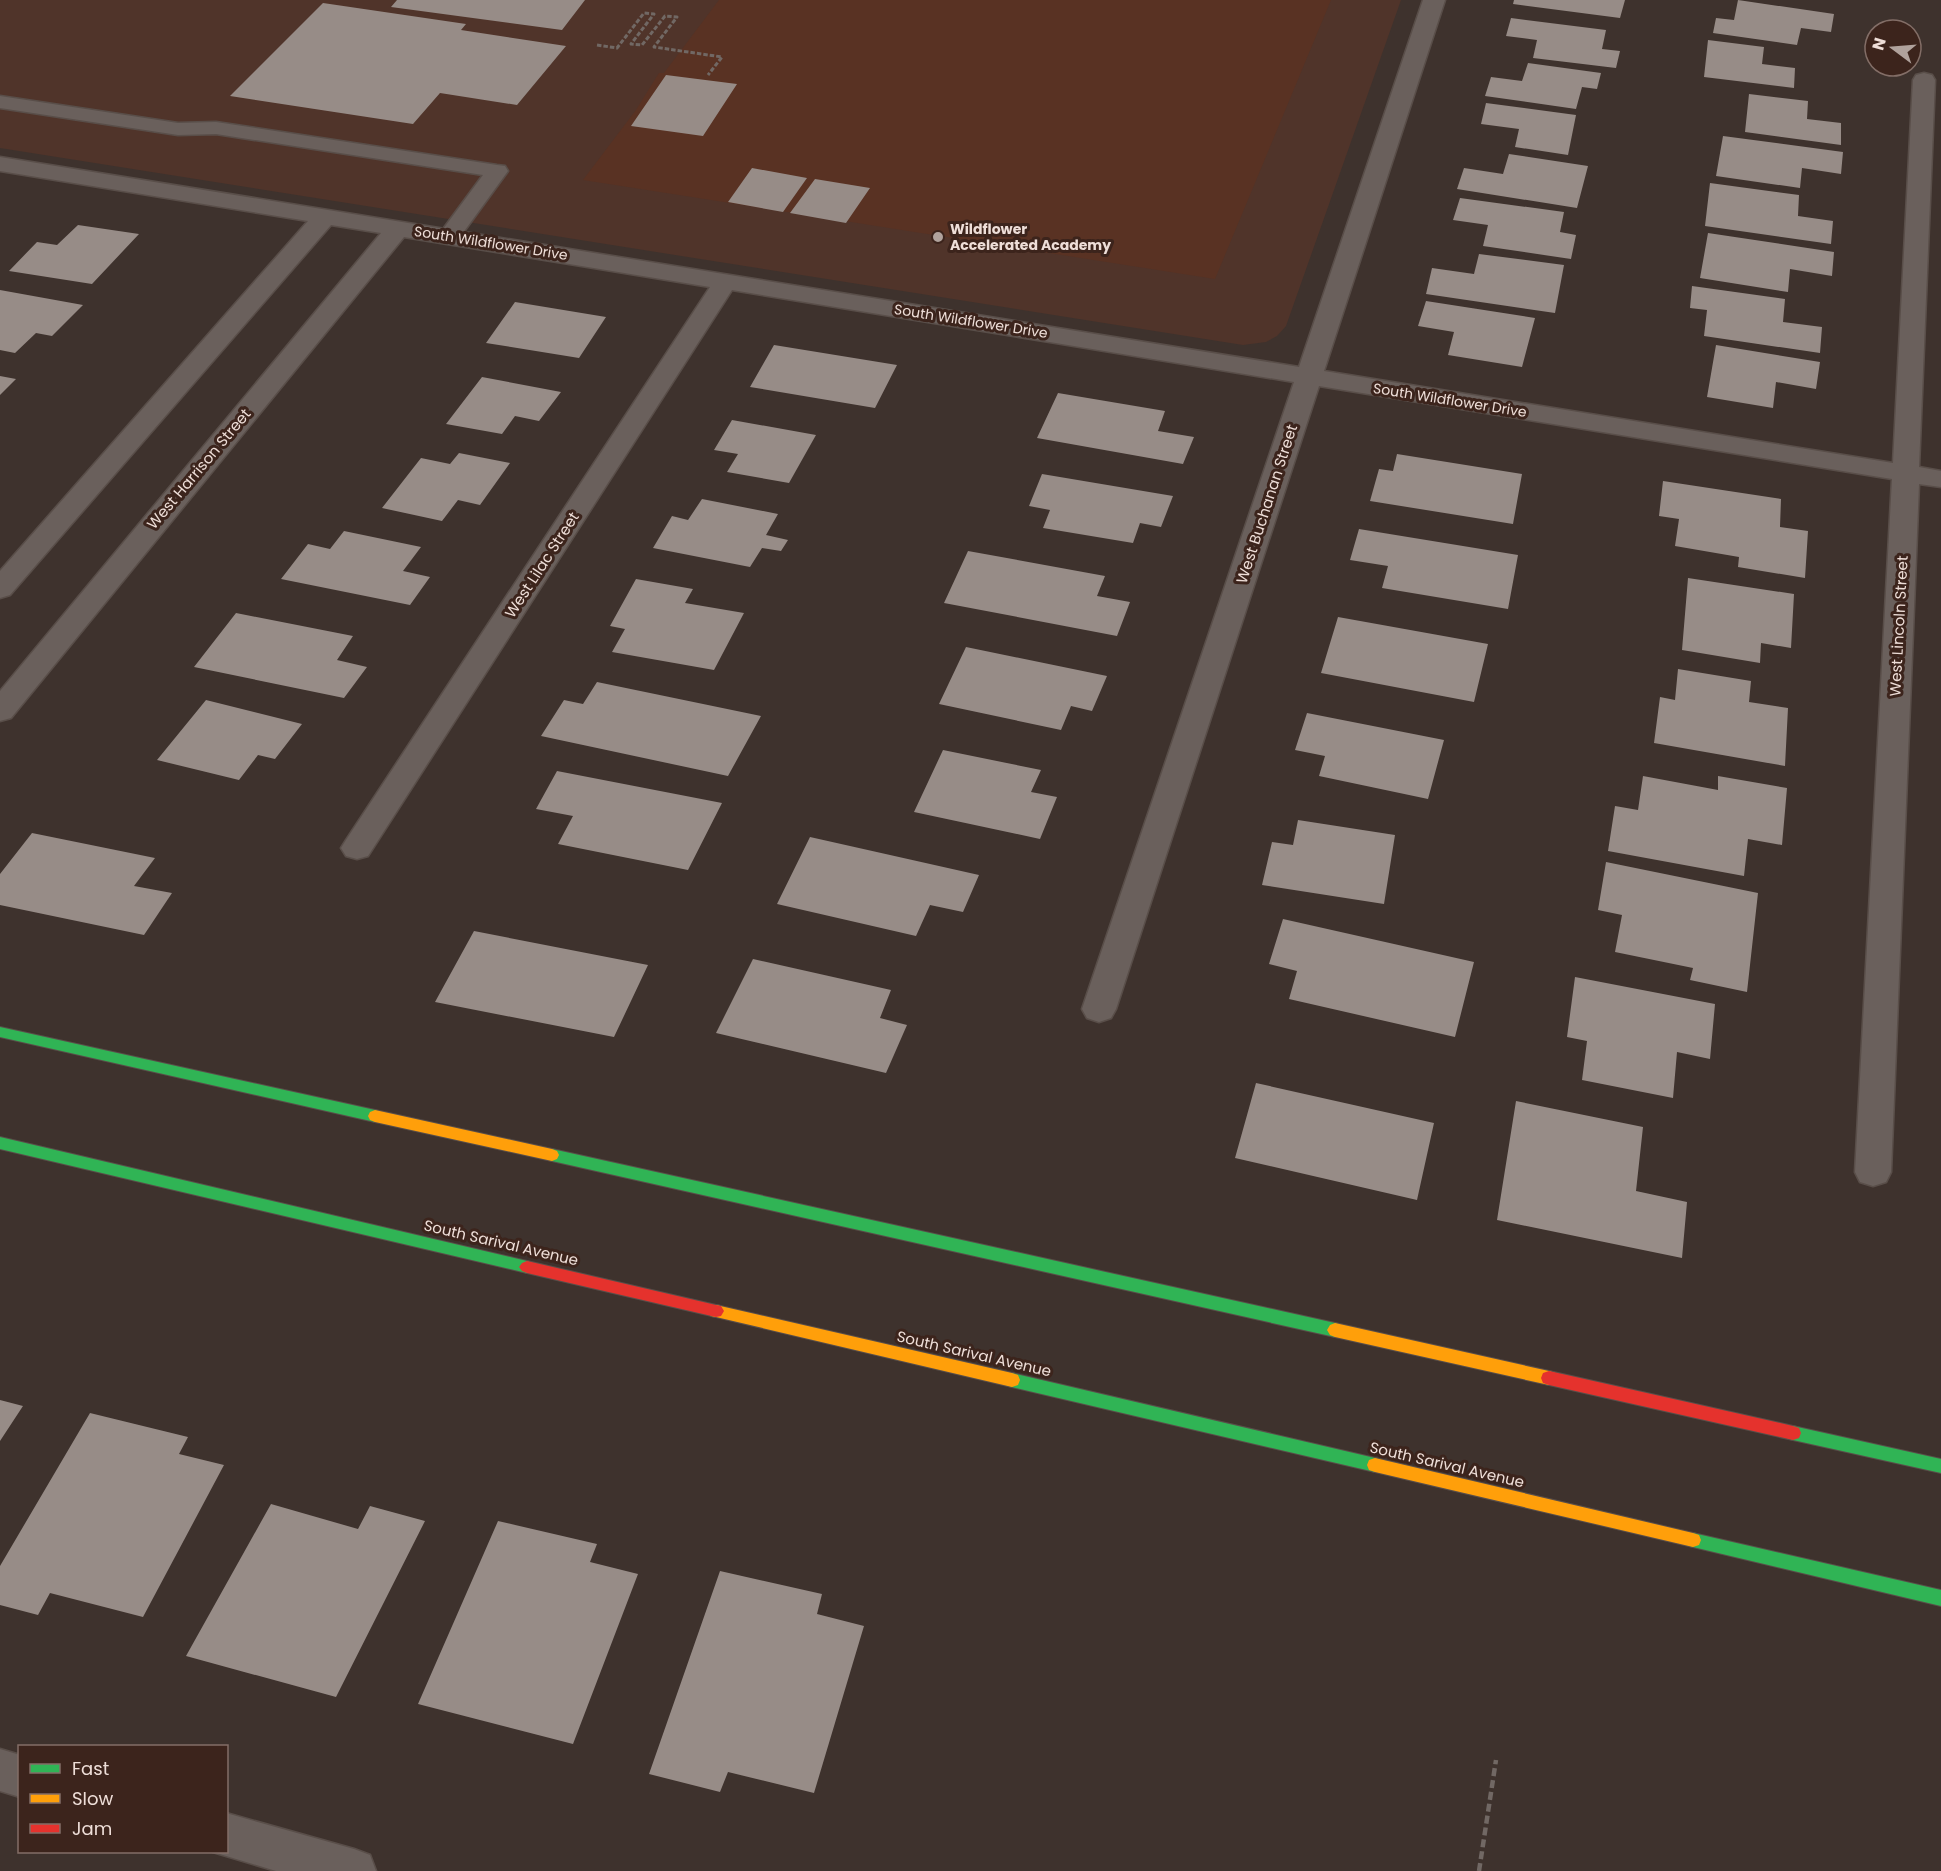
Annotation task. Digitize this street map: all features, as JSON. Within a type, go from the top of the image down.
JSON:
[{"type":"main road","points":[[0,1032],[1941,1466]]},
{"type":"main road","name":"South Sarival Avenue","points":[[0,1143],[1941,1598]]},
{"type":"street","name":"West Buchanan Street","points":[[1099,1009],[1434,0]]},
{"type":"street","name":"West Lincoln Street","points":[[1874,1172],[1924,80]]},
{"type":"street","name":"South Wildflower Drive","points":[[12,166],[1941,479]]},
{"type":"street","points":[[0,190],[12,166]]},
{"type":"street","points":[[0,590],[326,216]]},
{"type":"street","name":"West Harrison Street","points":[[0,711],[398,228]]},
{"type":"street","name":"West Lilac Street","points":[[357,848],[726,281]]},
{"type":"street","points":[[0,1770],[18,1775]]},
{"type":"street","points":[[228,1836],[354,1871]]},
{"type":"lane","points":[[0,102],[178,129],[216,128],[497,171],[449,236]]},
{"type":"path","points":[[597,45],[617,48],[645,13],[654,14],[631,44],[642,45],[665,16],[677,17],[654,47],[722,57],[708,75]]},
{"type":"path","points":[[1479,1871],[1496,1760]]},
{"type":"shaded area","name":"Wildflower Accelerated Academy","points":[[0,0],[1401,0],[1286,326],[1277,336],[1266,342],[1243,345],[0,148]]},
{"type":"shaded area","points":[[719,0],[1331,0],[1215,279],[583,180],[636,110],[659,73],[664,73]]},
{"type":"building","points":[[397,0],[585,0],[562,30],[391,7]]},
{"type":"building","points":[[1514,0],[1625,0],[1620,18],[1513,4]]},
{"type":"building","points":[[1738,0],[1834,14],[1831,32],[1801,28],[1797,45],[1713,33],[1716,18],[1734,20]]},
{"type":"building","points":[[323,3],[466,24],[461,30],[566,46],[517,105],[440,93],[413,124],[230,96]]},
{"type":"building","points":[[1511,18],[1606,30],[1602,49],[1620,51],[1616,68],[1533,58],[1537,40],[1506,36]]},
{"type":"building","points":[[1708,40],[1764,47],[1762,64],[1795,68],[1794,88],[1704,77]]},
{"type":"building","points":[[1528,63],[1601,73],[1597,89],[1582,87],[1576,109],[1485,96],[1491,77],[1522,81]]},
{"type":"building","points":[[666,75],[737,84],[703,136],[631,126]]},
{"type":"building","points":[[1749,94],[1808,101],[1807,119],[1841,123],[1841,145],[1745,132]]},
{"type":"building","points":[[1486,103],[1576,115],[1568,155],[1515,147],[1519,129],[1481,124]]},
{"type":"building","points":[[1723,136],[1843,152],[1841,174],[1802,168],[1800,188],[1716,176]]},
{"type":"building","points":[[1509,154],[1588,166],[1577,208],[1457,189],[1464,168],[1503,174]]},
{"type":"building","points":[[752,168],[807,178],[783,212],[728,202]]},
{"type":"building","points":[[815,179],[870,188],[846,223],[790,213]]},
{"type":"building","points":[[1710,183],[1799,195],[1798,216],[1833,221],[1831,244],[1705,226]]},
{"type":"building","points":[[1460,198],[1564,212],[1560,232],[1576,235],[1571,259],[1483,246],[1488,225],[1453,220]]},
{"type":"building","points":[[78,225],[139,234],[92,284],[9,271],[37,242],[57,245]]},
{"type":"building","points":[[1708,233],[1834,252],[1832,276],[1790,269],[1788,292],[1700,278]]},
{"type":"building","points":[[1479,254],[1564,265],[1555,313],[1426,294],[1432,268],[1474,274]]},
{"type":"building","points":[[1692,286],[1785,299],[1783,322],[1822,327],[1820,353],[1704,336],[1707,310],[1690,308]]},
{"type":"building","points":[[0,290],[83,305],[52,336],[36,333],[15,353],[0,350]]},
{"type":"building","points":[[1426,301],[1535,318],[1522,367],[1448,355],[1454,332],[1418,326]]},
{"type":"building","points":[[515,302],[606,317],[579,358],[486,343]]},
{"type":"building","points":[[774,345],[897,365],[875,408],[750,387]]},
{"type":"building","points":[[1716,345],[1820,362],[1816,389],[1776,382],[1773,408],[1707,397]]},
{"type":"building","points":[[0,376],[16,379],[0,395]]},
{"type":"building","points":[[482,377],[561,392],[539,421],[515,416],[502,434],[446,424]]},
{"type":"building","points":[[1058,393],[1165,411],[1158,431],[1194,437],[1183,464],[1037,438]]},
{"type":"building","points":[[732,420],[816,435],[789,483],[727,472],[738,454],[714,450]]},
{"type":"building","points":[[459,453],[510,463],[480,505],[458,500],[442,521],[382,508],[421,458],[450,464]]},
{"type":"building","points":[[1397,454],[1522,474],[1513,524],[1370,501],[1379,469],[1393,471]]},
{"type":"building","points":[[1042,474],[1173,496],[1161,527],[1140,523],[1133,543],[1043,528],[1050,510],[1029,506]]},
{"type":"building","points":[[1663,481],[1781,499],[1780,527],[1808,531],[1805,578],[1738,567],[1739,557],[1675,546],[1679,519],[1659,516]]},
{"type":"building","points":[[702,499],[778,514],[766,535],[788,540],[781,551],[762,548],[750,567],[653,548],[672,516],[688,520]]},
{"type":"building","points":[[1359,529],[1518,555],[1508,609],[1382,588],[1388,566],[1350,560]]},
{"type":"building","points":[[344,531],[421,547],[403,571],[430,577],[410,605],[281,579],[308,544],[330,549]]},
{"type":"building","points":[[968,551],[1105,576],[1097,596],[1130,602],[1117,636],[944,603]]},
{"type":"building","points":[[1688,578],[1794,594],[1791,648],[1761,643],[1760,663],[1682,650]]},
{"type":"building","points":[[636,579],[693,589],[685,603],[744,613],[714,670],[612,652],[625,629],[610,626]]},
{"type":"building","points":[[236,613],[353,636],[337,660],[367,667],[344,698],[194,667]]},
{"type":"building","points":[[1338,617],[1488,644],[1474,702],[1321,673]]},
{"type":"building","points":[[966,647],[1107,676],[1092,711],[1071,706],[1061,730],[939,704]]},
{"type":"building","points":[[1678,669],[1751,681],[1749,702],[1788,708],[1785,766],[1654,743],[1660,697],[1675,700]]},
{"type":"building","points":[[597,682],[761,716],[728,776],[541,736],[564,700],[583,704]]},
{"type":"building","points":[[206,700],[302,724],[275,759],[258,755],[239,780],[157,760]]},
{"type":"building","points":[[1307,713],[1444,740],[1428,799],[1319,776],[1325,756],[1295,750]]},
{"type":"building","points":[[943,750],[1041,770],[1031,792],[1057,797],[1040,839],[914,812]]},
{"type":"building","points":[[557,771],[722,803],[688,870],[558,844],[573,816],[536,809]]},
{"type":"building","points":[[1643,776],[1718,790],[1718,776],[1787,788],[1782,845],[1748,839],[1744,876],[1608,851],[1615,806],[1638,810]]},
{"type":"building","points":[[1298,820],[1395,835],[1384,904],[1262,885],[1272,842],[1293,845]]},
{"type":"building","points":[[32,833],[155,858],[134,886],[172,893],[144,935],[0,905],[0,874]]},
{"type":"building","points":[[810,837],[979,875],[963,912],[930,905],[916,936],[777,904]]},
{"type":"building","points":[[1606,862],[1758,893],[1747,992],[1690,980],[1693,968],[1615,952],[1622,915],[1598,910]]},
{"type":"building","points":[[1283,919],[1474,962],[1455,1037],[1289,999],[1297,971],[1269,964]]},
{"type":"building","points":[[474,931],[648,965],[614,1037],[435,1002]]},
{"type":"building","points":[[753,959],[891,990],[880,1018],[907,1025],[886,1073],[716,1033]]},
{"type":"building","points":[[1575,977],[1715,1004],[1710,1059],[1677,1052],[1673,1098],[1582,1080],[1587,1041],[1567,1037]]},
{"type":"building","points":[[1256,1083],[1434,1123],[1417,1200],[1235,1158]]},
{"type":"building","points":[[1516,1101],[1643,1127],[1636,1191],[1687,1202],[1682,1258],[1497,1220]]},
{"type":"building","points":[[0,1400],[23,1406],[0,1441]]},
{"type":"building","points":[[90,1413],[188,1437],[179,1454],[224,1465],[143,1617],[50,1593],[38,1615],[0,1605],[0,1566]]},
{"type":"building","points":[[271,1504],[358,1529],[370,1506],[425,1521],[336,1697],[186,1656]]},
{"type":"building","points":[[498,1521],[597,1544],[590,1562],[638,1574],[573,1744],[418,1704]]},
{"type":"building","points":[[720,1571],[822,1594],[817,1614],[864,1626],[814,1793],[728,1772],[720,1792],[649,1774]]},
{"type":"traffic: fast","points":[[0,1032],[375,1116]]},
{"type":"traffic: fast","points":[[0,1143],[527,1267]]},
{"type":"traffic: fast","points":[[552,1155],[1335,1330]]},
{"type":"traffic: fast","points":[[1012,1380],[1375,1465]]},
{"type":"traffic: fast","points":[[1793,1433],[1941,1466]]},
{"type":"traffic: fast","points":[[1693,1540],[1941,1598]]},
{"type":"traffic: slow","points":[[375,1116],[552,1155]]},
{"type":"traffic: slow","points":[[716,1311],[1012,1380]]},
{"type":"traffic: slow","points":[[1335,1330],[1549,1378]]},
{"type":"traffic: slow","points":[[1375,1465],[1693,1540]]},
{"type":"traffic: jam","points":[[527,1267],[716,1311]]},
{"type":"traffic: jam","points":[[1549,1378],[1793,1433]]},
{"type":"place","name":"Wildflower Accelerated Academy","points":[[938,237]]}]
